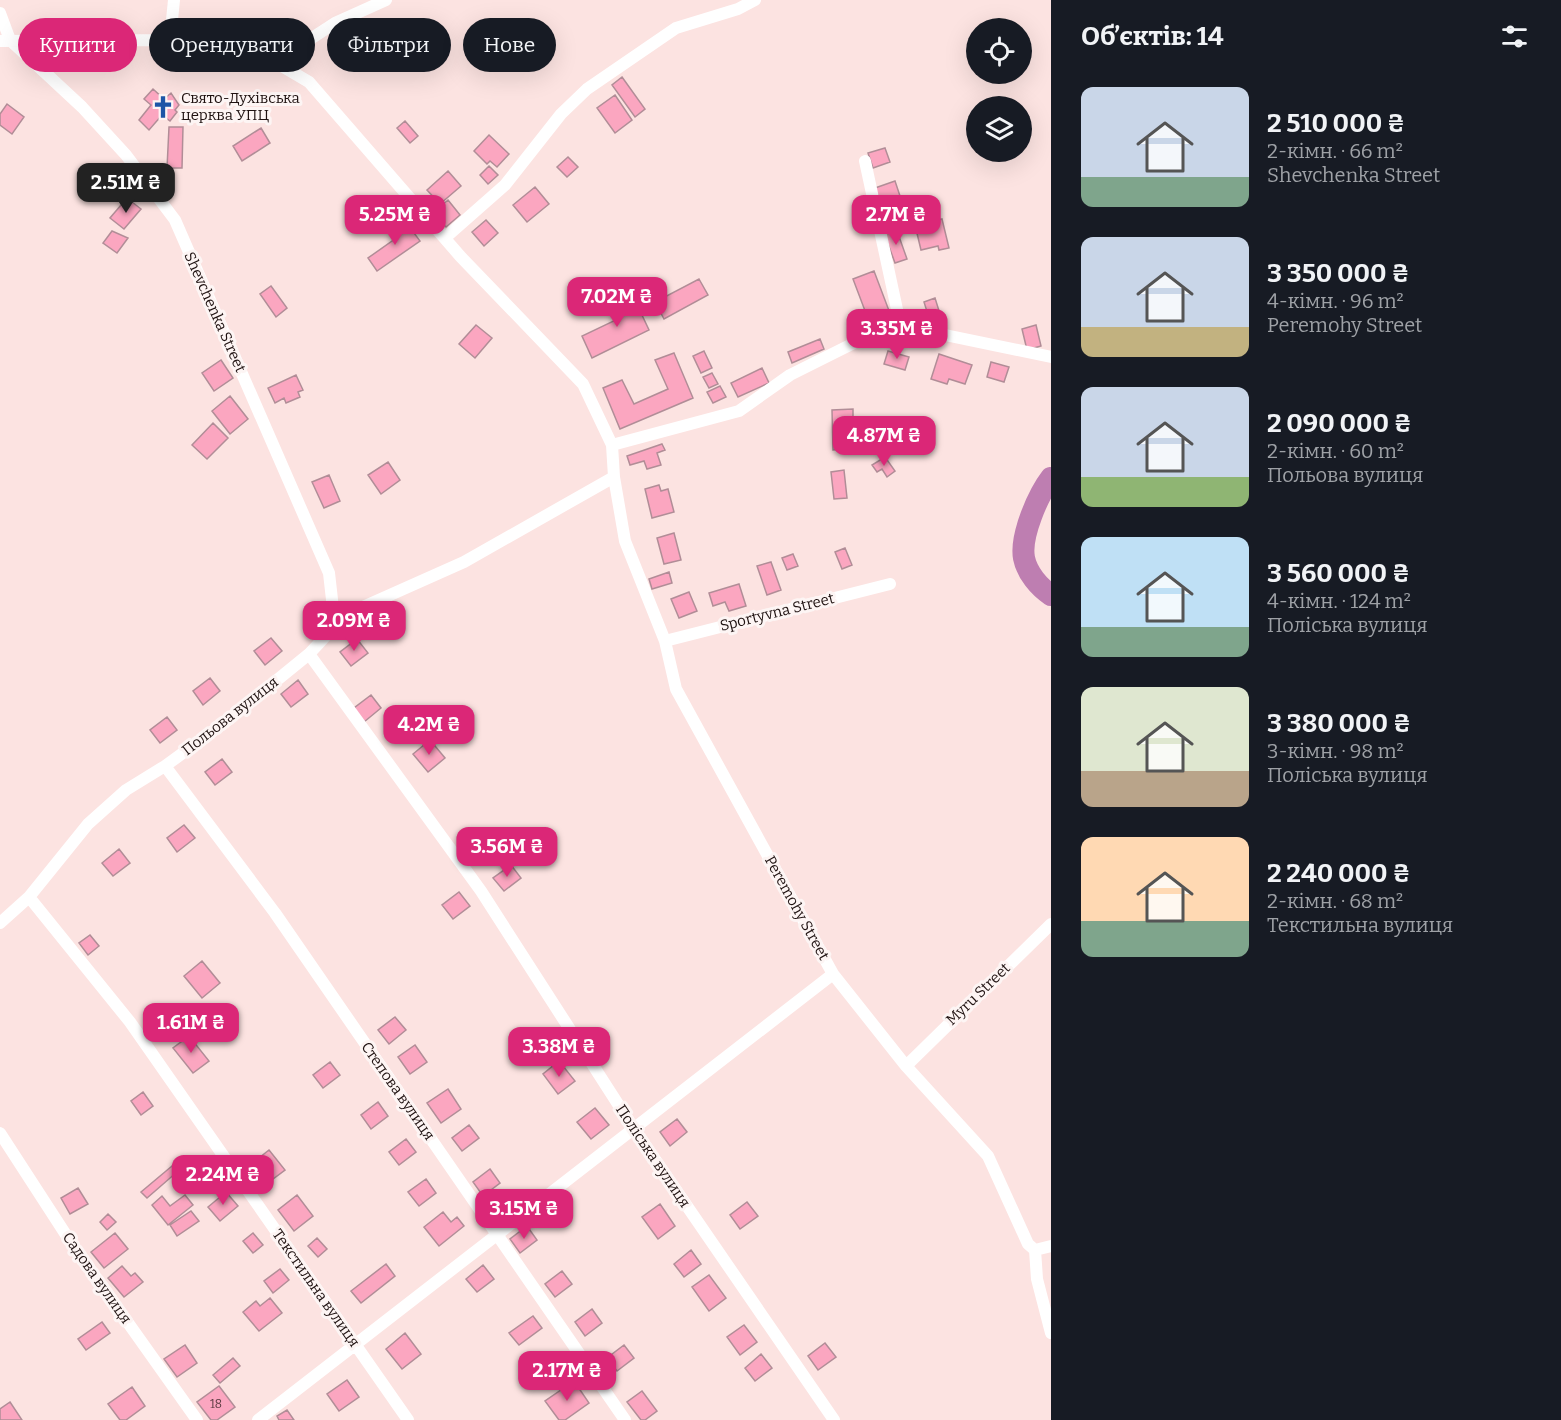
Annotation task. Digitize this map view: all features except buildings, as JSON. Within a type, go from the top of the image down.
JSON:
[{"type":"street","points":[[172,18],[174,0]]},
{"type":"street","points":[[315,36],[335,23],[386,0]]},
{"type":"street","points":[[446,237],[505,185],[561,114],[587,89],[676,28],[737,4],[755,0]]},
{"type":"street","name":"Shevchenka Street","points":[[0,13],[5,40],[82,107],[126,155],[175,220],[329,573],[335,626]]},
{"type":"street","name":"Peremohy Street","points":[[5,40],[149,40]]},
{"type":"street","name":"Peremohy Street","points":[[292,72],[309,82],[446,237],[460,256],[583,384],[612,445],[614,477],[625,541],[665,641],[676,689],[833,974],[906,1065],[988,1156],[1028,1244],[1035,1250],[1037,1279],[1051,1333]]},
{"type":"street","points":[[612,445],[739,411],[790,375],[892,324],[898,314],[865,161]]},
{"type":"street","points":[[892,324],[1051,357]]},
{"type":"street","name":"Польова вулиця","points":[[0,923],[29,897],[59,856],[88,824],[126,790],[165,766],[224,723],[309,654],[335,626],[363,608],[464,562],[614,477]]},
{"type":"street","name":"Sportyvna Street","points":[[665,641],[890,584]]},
{"type":"street","name":"Поліська вулиця","points":[[309,654],[481,891],[634,1129],[834,1420]]},
{"type":"street","name":"Степова вулиця","points":[[165,766],[275,913],[625,1420]]},
{"type":"street","name":"Текстильна вулиця","points":[[29,897],[130,1022],[408,1420]]},
{"type":"street","name":"Myru Street","points":[[906,1065],[1051,924]]},
{"type":"street","points":[[258,1420],[833,974]]},
{"type":"street","name":"Садова вулиця","points":[[0,1133],[70,1241],[197,1420]]},
{"type":"street","points":[[1035,1250],[1051,1246]]},
{"type":"waterway","points":[[1051,478],[1031,516],[1023,549],[1031,574],[1038,584],[1051,595]]},
{"type":"place","name":"Свято-Духівська церква УПЦ","points":[[163,107]]}]
